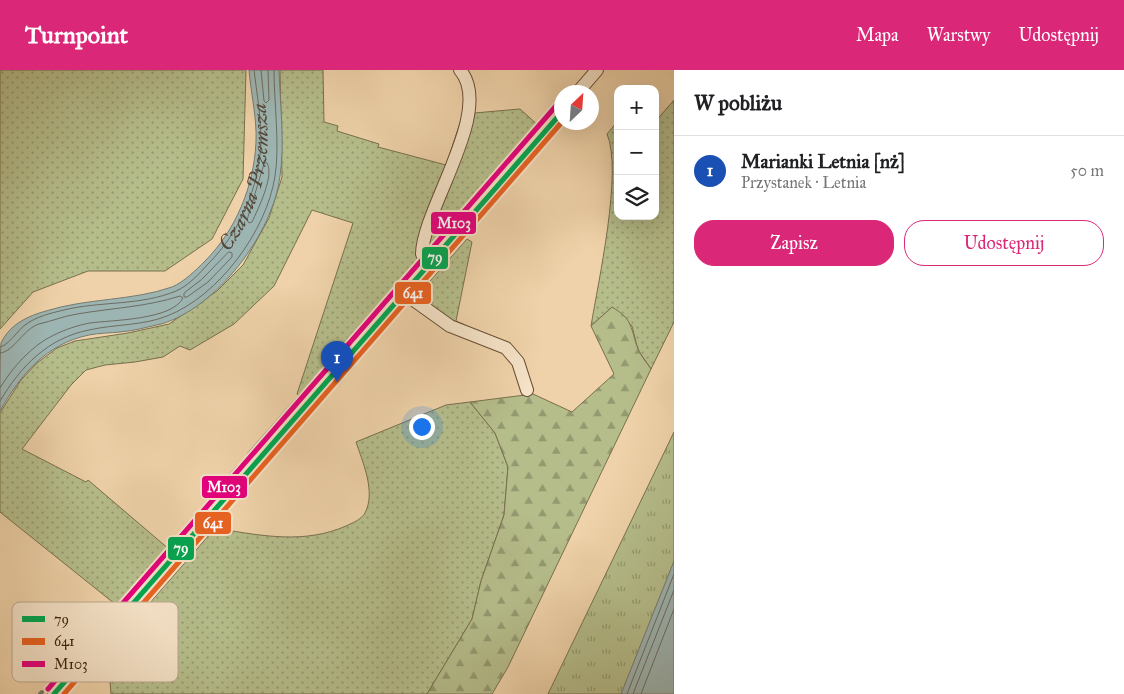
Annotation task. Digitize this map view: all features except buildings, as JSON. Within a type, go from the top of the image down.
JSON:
[{"type":"street","points":[[428,264],[422,254],[427,229],[460,148],[466,123],[469,95],[467,82],[460,70]]},
{"type":"street","points":[[584,85],[597,70]]},
{"type":"street","points":[[134,602],[554,120]]},
{"type":"street","points":[[404,293],[450,326],[506,348],[518,362],[527,390]]},
{"type":"street","points":[[54,694],[64,682]]},
{"type":"green space","points":[[0,70],[246,70],[243,179],[212,239],[165,271],[88,271],[33,292],[0,329]]},
{"type":"green space","points":[[280,70],[323,70],[324,122],[338,126],[337,131],[379,144],[378,147],[446,165],[463,114],[520,109],[540,127],[346,349],[343,346],[316,376],[320,379],[303,399],[297,394],[353,223],[312,210],[274,286],[234,324],[190,350],[180,346],[163,357],[105,365],[86,370],[71,385],[22,449],[86,482],[88,480],[170,550],[125,602],[112,602],[0,512],[0,413],[21,380],[37,363],[57,348],[75,341],[128,333],[169,324],[217,291],[243,265],[269,218],[282,177]]},
{"type":"green space","points":[[674,100],[674,322],[651,369],[638,350],[632,326],[612,307],[591,326],[611,200],[611,151],[607,134],[614,126],[614,220],[659,220],[659,117]]},
{"type":"green space","points":[[467,239],[472,242],[456,321],[465,325],[463,327],[415,298]]},
{"type":"green space","points":[[612,307],[628,320],[638,349],[651,369],[508,667],[492,694],[427,694],[472,619],[481,581],[504,515],[508,467],[495,433],[470,402],[533,394],[572,412],[614,374],[591,326]]},
{"type":"green space","points":[[470,402],[495,433],[508,467],[504,515],[481,581],[472,619],[427,694],[111,694],[110,682],[178,682],[178,602],[151,602],[217,526],[220,529],[252,534],[299,537],[331,532],[354,522],[365,513],[369,496],[365,468],[356,442],[446,405]]},
{"type":"green space","points":[[674,432],[674,694],[548,694]]},
{"type":"water","points":[[249,70],[279,70],[282,137],[281,164],[275,198],[266,221],[254,244],[239,265],[202,302],[182,315],[161,324],[130,331],[89,335],[60,345],[36,362],[26,373],[0,411],[1,343],[14,326],[33,315],[62,307],[141,295],[172,287],[198,268],[226,236],[247,191],[255,158],[256,124]]},
{"type":"water","points":[[674,561],[674,694],[621,694]]},
{"type":"waterway","points":[[428,250],[536,126]]},
{"type":"waterway","points":[[390,293],[414,266]]},
{"type":"waterway","points":[[345,344],[385,299]]},
{"type":"waterway","points":[[249,454],[315,379]]},
{"type":"waterway","points":[[184,530],[238,467]]},
{"type":"waterway","points":[[154,564],[175,540]]},
{"type":"waterway","points":[[121,602],[131,590]]},
{"type":"transit line","name":"M103","points":[[124,602],[554,108]]},
{"type":"transit line","name":"79","points":[[134,602],[554,121]]},
{"type":"transit line","name":"641","points":[[144,602],[555,130]]},
{"type":"transit line","name":"M103","points":[[48,689],[54,682]]},
{"type":"transit line","name":"79","points":[[54,694],[64,682]]},
{"type":"transit line","name":"641","points":[[64,694],[74,682]]},
{"type":"place","name":"Marianki Letnia [nż]","points":[[337,382]]},
{"type":"water label","name":"Czarna Przemsza","points":[[243,177]]}]
